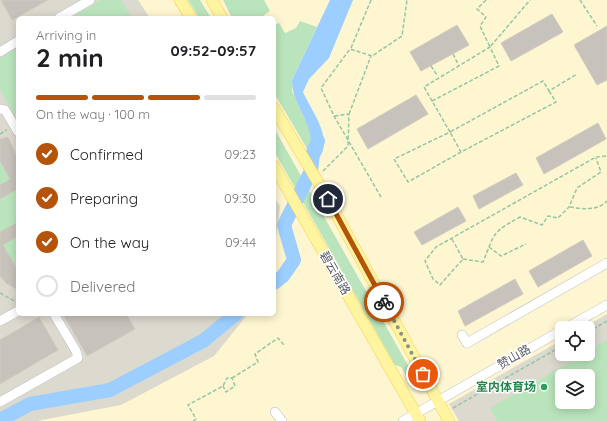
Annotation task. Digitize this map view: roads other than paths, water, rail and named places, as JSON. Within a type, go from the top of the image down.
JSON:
[{"type":"main road","points":[[180,0],[190,16]]},
{"type":"main road","points":[[212,0],[221,16]]},
{"type":"main road","points":[[276,111],[328,199],[438,400],[449,416]]},
{"type":"main road","name":"碧云南路","points":[[276,170],[417,417]]},
{"type":"street","points":[[62,16],[90,0]]},
{"type":"street","points":[[0,52],[16,43]]},
{"type":"street","points":[[0,101],[3,110],[16,129]]},
{"type":"street","points":[[462,335],[467,343],[607,263]]},
{"type":"street","points":[[578,321],[607,304]]},
{"type":"street","points":[[0,321],[16,312]]},
{"type":"street","points":[[0,402],[78,358],[76,351],[55,316]]},
{"type":"street","name":"赞山路","points":[[403,421],[417,417],[438,400],[555,334]]},
{"type":"street","points":[[275,412],[282,421]]},
{"type":"water","points":[[330,0],[353,0],[329,58],[309,79],[303,92],[317,119],[324,137],[324,146],[321,155],[315,163],[306,147],[311,142],[310,134],[295,96],[292,80]]},
{"type":"waterway","points":[[276,281],[283,276],[294,260],[284,225],[311,171],[313,153],[318,141]]},
{"type":"waterway","points":[[0,420],[30,404],[110,390],[203,341],[234,316]]},
{"type":"place","name":"室内体育场","points":[[544,387]]}]
